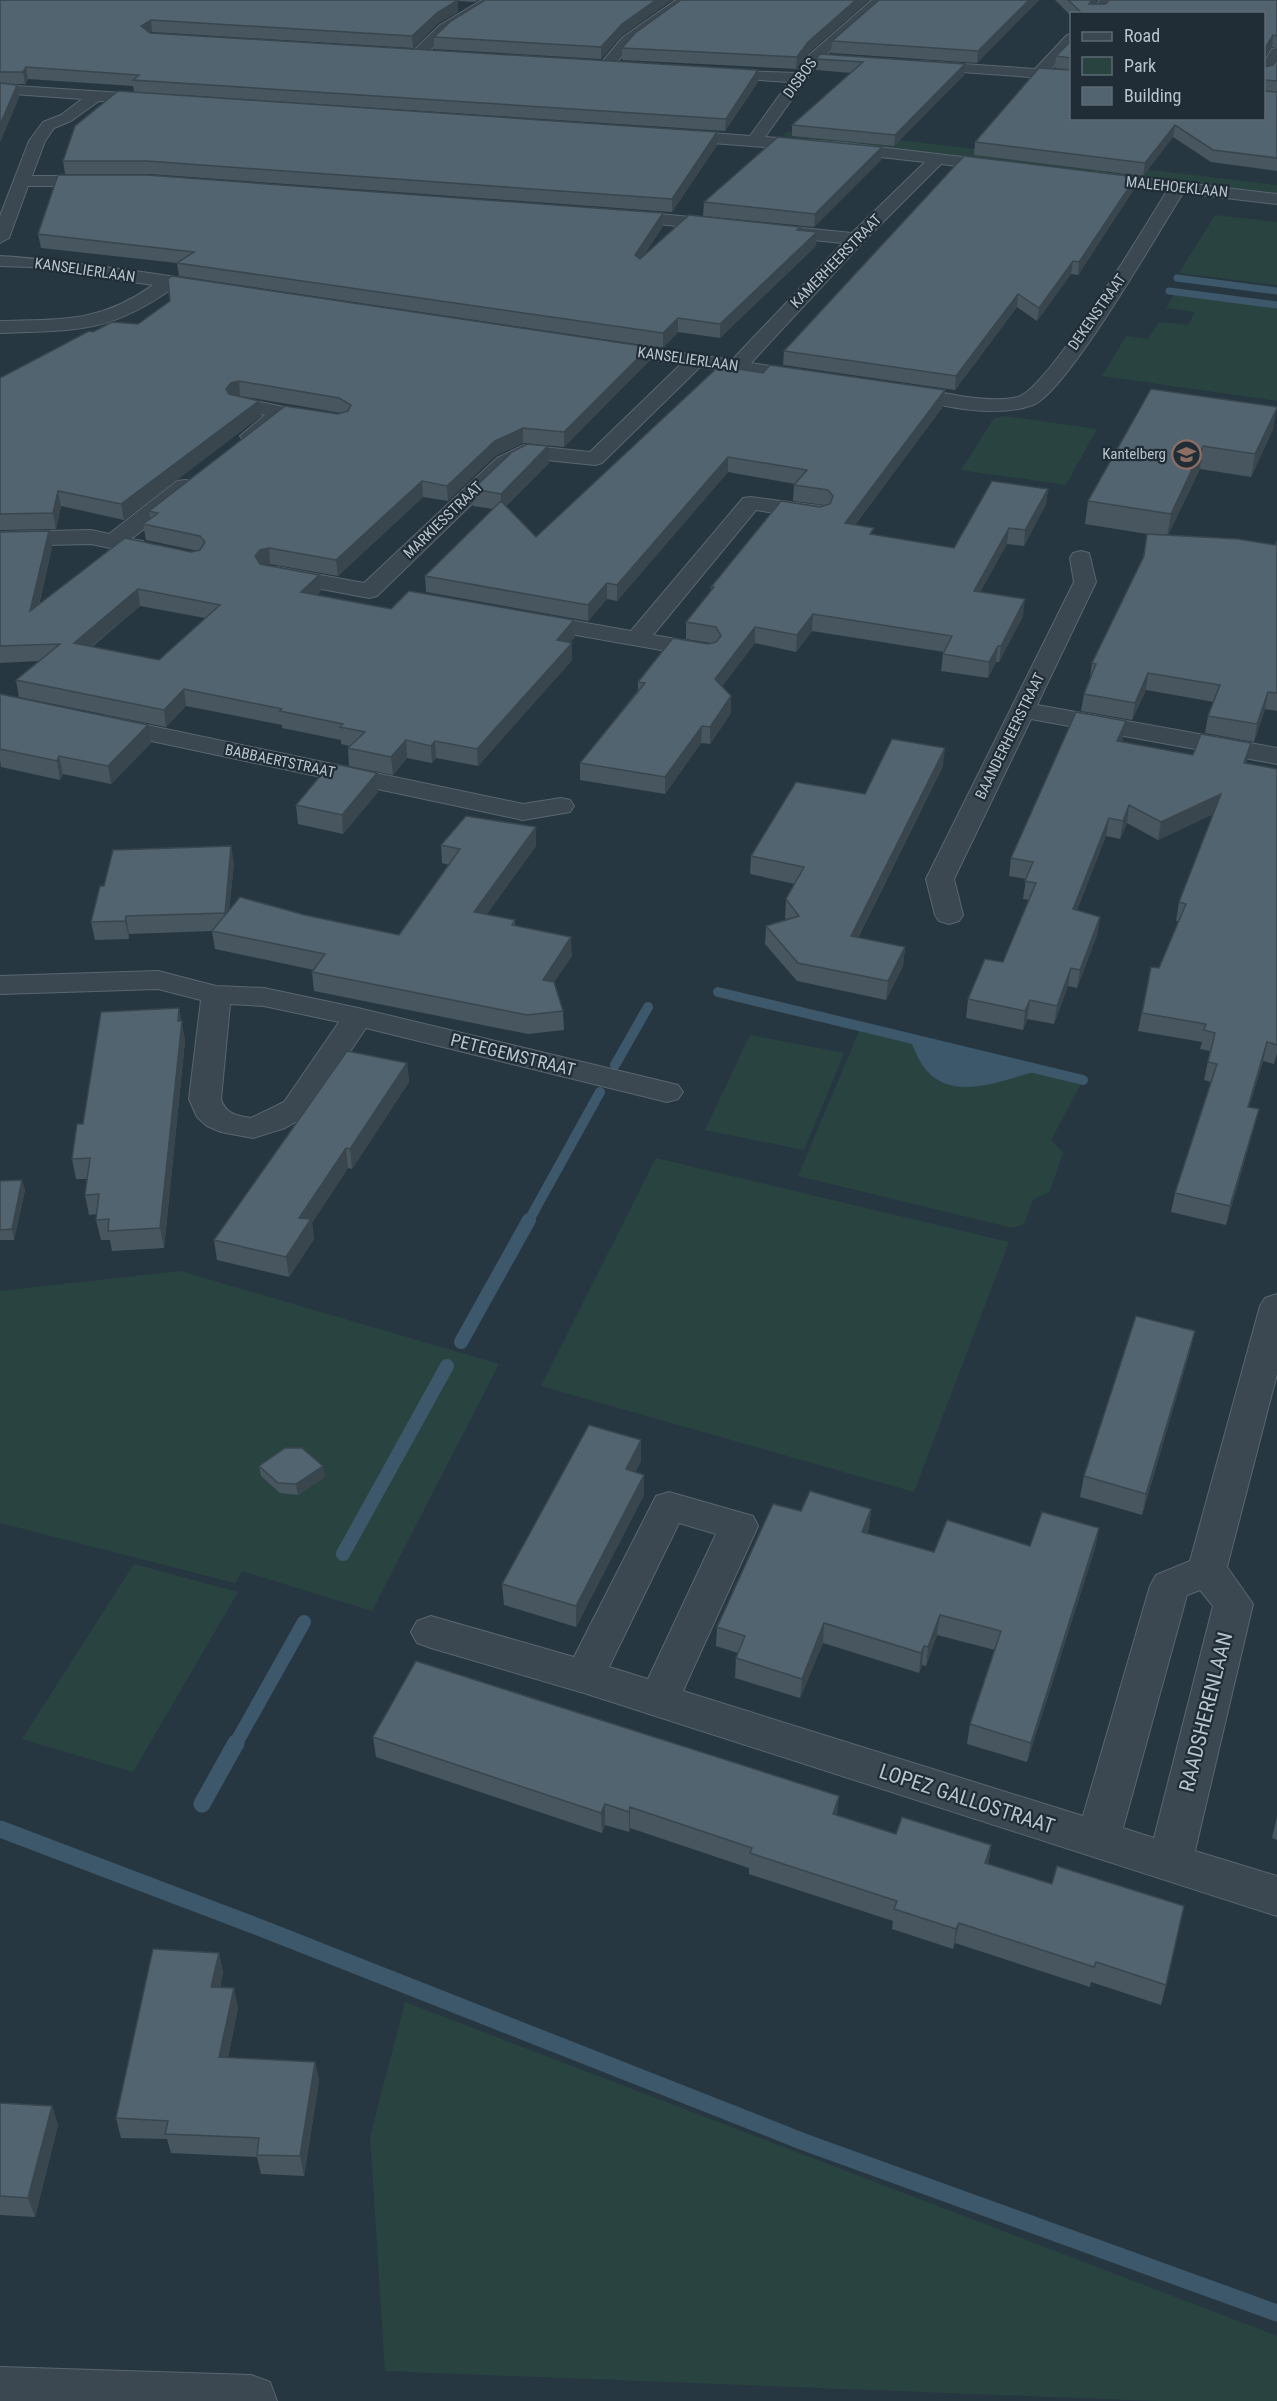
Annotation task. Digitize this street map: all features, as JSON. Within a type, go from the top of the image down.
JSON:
[{"type":"street","points":[[441,56],[412,54],[446,28],[492,0]]},
{"type":"street","points":[[628,68],[600,66],[628,40],[685,0]]},
{"type":"street","name":"DISBOS","points":[[755,140],[774,126],[799,78],[814,58],[880,0]]},
{"type":"street","points":[[1097,12],[1107,0]]},
{"type":"street","points":[[458,5],[479,8]]},
{"type":"street","points":[[1039,73],[1070,39]]},
{"type":"street","points":[[1265,70],[1277,52]]},
{"type":"street","points":[[814,58],[838,59]]},
{"type":"street","points":[[909,64],[1070,76]]},
{"type":"street","points":[[697,72],[799,78]]},
{"type":"street","points":[[0,89],[166,100]]},
{"type":"street","points":[[48,125],[44,116],[57,93]]},
{"type":"street","points":[[0,238],[38,141],[48,125],[66,118],[96,96]]},
{"type":"street","points":[[802,128],[869,135]]},
{"type":"street","points":[[661,134],[755,140],[1020,168]]},
{"type":"street","name":"KAMERHEERSTRAAT","points":[[737,366],[856,239],[938,158]]},
{"type":"street","name":"MALEHOEKLAAN","points":[[1078,176],[1277,199]]},
{"type":"street","points":[[22,181],[116,181]]},
{"type":"street","name":"DEKENSTRAAT","points":[[877,387],[993,404],[1016,403],[1041,393],[1122,278],[1178,187]]},
{"type":"street","points":[[597,214],[856,239]]},
{"type":"street","name":"KANSELIERLAAN","points":[[0,261],[31,262],[228,291]]},
{"type":"street","name":"KANSELIERLAAN","points":[[0,327],[85,323],[108,318],[126,311],[170,282]]},
{"type":"street","name":"KANSELIERLAAN","points":[[592,345],[830,380]]},
{"type":"street","name":"MARKIESSTRAAT","points":[[369,591],[504,462],[524,451],[595,459],[695,361]]},
{"type":"street","points":[[240,404],[305,415]]},
{"type":"street","points":[[235,448],[282,411]]},
{"type":"street","points":[[113,542],[198,477]]},
{"type":"street","points":[[637,639],[751,503],[819,513]]},
{"type":"street","points":[[0,539],[91,537],[159,551]]},
{"type":"street","name":"BAANDERHEERSTRAAT","points":[[949,915],[940,879],[1085,582],[1081,558]]},
{"type":"street","points":[[270,573],[392,595]]},
{"type":"street","points":[[509,616],[706,651]]},
{"type":"street","points":[[1023,710],[1277,756]]},
{"type":"street","name":"BABBAERTSTRAAT","points":[[79,719],[523,812],[561,806]]},
{"type":"street","name":"PETEGEMSTRAAT","points":[[0,985],[158,980],[216,995],[264,997],[358,1017],[667,1092]]},
{"type":"street","points":[[216,995],[205,1099],[208,1110],[218,1119],[232,1125],[253,1128],[274,1122],[295,1109],[358,1017]]},
{"type":"street","points":[[1098,1840],[1170,1586],[1207,1570],[1277,1306]]},
{"type":"street","points":[[584,1676],[669,1506],[739,1526],[658,1701]]},
{"type":"street","name":"RAADSHERENLAAN","points":[[1170,1862],[1233,1604],[1207,1570]]},
{"type":"street","name":"LOPEZ GALLOSTRAAT","points":[[431,1632],[584,1676],[1277,1896]]},
{"type":"street","points":[[0,2393],[251,2401]]},
{"type":"green space","points":[[789,131],[906,141],[1277,185],[1277,196],[782,136]]},
{"type":"green space","points":[[1215,215],[1277,222],[1277,285],[1179,273]]},
{"type":"green space","points":[[1175,292],[1277,306],[1277,401],[1102,376],[1126,336],[1148,339],[1159,322],[1188,325],[1195,312],[1166,308]]},
{"type":"green space","points":[[1005,416],[1097,429],[1066,485],[961,470],[994,418]]},
{"type":"green space","points":[[860,1029],[1082,1082],[1051,1140],[1063,1153],[1050,1191],[1033,1200],[1024,1224],[1013,1228],[798,1176]]},
{"type":"green space","points":[[750,1035],[844,1053],[804,1150],[705,1130]]},
{"type":"green space","points":[[656,1158],[1009,1242],[914,1492],[541,1386]]},
{"type":"green space","points":[[180,1271],[499,1364],[372,1611],[242,1571],[235,1583],[0,1523],[0,1291]]},
{"type":"green space","points":[[134,1564],[238,1592],[133,1772],[22,1739]]},
{"type":"green space","points":[[405,2002],[1277,2336],[1277,2401],[1154,2401],[385,2371],[370,2137]]},
{"type":"water","points":[[909,1038],[1042,1070],[983,1086],[953,1086],[939,1081],[927,1071]]},
{"type":"building","points":[[0,0],[458,0],[438,12],[412,36],[151,20],[141,26],[150,33],[758,70],[726,119],[133,80],[139,75],[26,67],[23,72],[0,72]]},
{"type":"building","points":[[485,0],[656,0],[622,24],[601,47],[434,37],[451,21]]},
{"type":"building","points":[[681,0],[856,0],[808,42],[797,57],[622,48],[635,33]]},
{"type":"building","points":[[879,0],[1029,0],[978,51],[832,41]]},
{"type":"building","points":[[1068,0],[1092,0],[1089,4],[1106,4],[1109,0],[1277,0],[1277,36],[1273,35],[1265,48],[1265,12],[1081,12]]},
{"type":"building","points":[[1070,42],[1070,58],[1056,56]]},
{"type":"building","points":[[820,54],[965,64],[895,135],[792,125],[863,62],[816,59]]},
{"type":"building","points":[[1277,59],[1277,81],[1265,80],[1265,67],[1273,65]]},
{"type":"building","points":[[1039,68],[1070,70],[1070,120],[1265,120],[1265,91],[1277,92],[1277,158],[1213,150],[1175,125],[1145,163],[975,142]]},
{"type":"building","points":[[0,83],[17,85],[0,125]]},
{"type":"building","points":[[118,91],[717,132],[672,199],[147,161],[63,161],[75,126]]},
{"type":"building","points":[[778,137],[882,147],[815,214],[704,202]]},
{"type":"building","points":[[964,156],[1136,177],[1079,262],[1073,261],[1039,308],[1018,294],[956,376],[784,351]]},
{"type":"building","points":[[58,175],[147,175],[663,213],[635,255],[640,259],[689,215],[801,227],[797,230],[817,232],[720,324],[678,318],[663,333],[177,263],[194,252],[38,234]]},
{"type":"building","points":[[172,276],[649,347],[564,432],[523,428],[495,441],[447,486],[422,481],[336,560],[269,548],[260,550],[255,556],[260,564],[319,575],[301,592],[391,609],[409,591],[574,620],[557,640],[572,643],[477,749],[435,741],[431,746],[406,740],[391,757],[348,748],[365,732],[340,727],[343,724],[280,711],[282,709],[184,689],[164,710],[16,680],[60,644],[0,646],[0,532],[49,531],[30,611],[125,538],[191,552],[200,550],[205,542],[200,536],[143,524],[158,513],[149,511],[285,406],[338,414],[348,411],[351,405],[339,398],[239,381],[231,383],[226,389],[229,394],[259,401],[121,504],[58,491],[53,513],[0,514],[0,378],[89,331],[93,332],[112,322],[138,324],[170,301],[168,279]],"holes":[[[138,589],[220,605],[159,660],[74,643]]]},
{"type":"building","points":[[770,365],[945,390],[845,523],[874,528],[870,534],[954,548],[992,481],[1048,489],[1025,530],[1009,528],[974,591],[1025,599],[1001,646],[998,646],[989,662],[943,654],[952,636],[813,614],[797,635],[755,627],[715,679],[731,696],[710,727],[702,726],[665,777],[580,763],[645,683],[638,682],[673,638],[708,644],[716,642],[721,636],[716,627],[686,622],[714,587],[711,587],[781,501],[820,507],[830,504],[833,496],[828,490],[794,485],[807,470],[728,457],[617,585],[607,583],[588,605],[425,576],[501,501],[536,537],[719,366],[763,373]]},
{"type":"building","points":[[1151,389],[1277,408],[1255,454],[1203,446],[1171,514],[1088,501]]},
{"type":"building","points":[[527,444],[548,446],[501,494],[473,489],[512,452]]},
{"type":"building","points":[[1147,534],[1238,539],[1275,545],[1277,540],[1277,693],[1268,692],[1257,724],[1208,716],[1220,685],[1148,673],[1135,703],[1084,694],[1096,664],[1092,663],[1144,556]]},
{"type":"building","points":[[0,694],[148,725],[108,766],[59,756],[57,761],[0,749]]},
{"type":"building","points":[[1076,712],[1126,721],[1117,741],[1193,755],[1201,734],[1251,743],[1244,763],[1277,769],[1277,1045],[1267,1042],[1248,1107],[1259,1109],[1230,1206],[1175,1193],[1217,1064],[1208,1062],[1215,1033],[1204,1030],[1206,1024],[1142,1013],[1151,967],[1159,968],[1186,904],[1179,902],[1221,794],[1161,822],[1129,805],[1123,821],[1109,818],[1073,909],[1100,917],[1080,970],[1071,968],[1057,1006],[1030,1000],[1025,1011],[968,999],[985,959],[1003,962],[1036,883],[1025,881],[1033,862],[1011,858]]},
{"type":"building","points":[[892,739],[945,748],[851,936],[905,947],[888,981],[798,963],[766,926],[799,916],[786,899],[804,867],[751,856],[796,782],[865,794]]},
{"type":"building","points":[[331,763],[377,773],[342,815],[296,805]]},
{"type":"building","points":[[466,816],[536,827],[474,912],[515,920],[512,925],[571,937],[543,980],[554,982],[563,1011],[527,1015],[312,972],[325,954],[212,931],[240,897],[305,915],[399,935],[460,849],[441,845]]},
{"type":"building","points":[[231,846],[225,913],[126,916],[125,921],[91,922],[100,886],[104,886],[113,850]]},
{"type":"building","points":[[179,1008],[178,1021],[182,1021],[160,1228],[108,1231],[109,1219],[96,1220],[99,1194],[85,1195],[90,1158],[72,1159],[77,1124],[83,1124],[101,1012]]},
{"type":"building","points":[[347,1051],[407,1063],[350,1149],[346,1148],[299,1218],[311,1219],[286,1257],[214,1240]]},
{"type":"building","points":[[22,1180],[12,1229],[0,1230],[0,1181]]},
{"type":"building","points":[[1136,1316],[1195,1331],[1146,1494],[1084,1476]]},
{"type":"building","points":[[589,1425],[641,1440],[626,1469],[644,1475],[576,1606],[502,1584]]},
{"type":"building","points":[[285,1448],[302,1448],[323,1466],[296,1484],[278,1483],[259,1466]]},
{"type":"building","points":[[810,1491],[871,1509],[862,1532],[934,1552],[947,1520],[1030,1546],[1042,1512],[1099,1528],[1031,1743],[970,1724],[1001,1631],[940,1615],[928,1647],[924,1646],[921,1653],[824,1623],[802,1679],[736,1658],[745,1636],[717,1627],[773,1504],[801,1511]]},
{"type":"building","points":[[416,1661],[839,1796],[833,1814],[896,1834],[902,1817],[991,1845],[985,1863],[1052,1884],[1057,1866],[1184,1906],[1166,1985],[1096,1962],[1094,1967],[959,1923],[956,1929],[894,1909],[897,1901],[750,1853],[752,1848],[630,1807],[629,1812],[605,1804],[601,1813],[373,1737]]},
{"type":"building","points":[[153,1949],[219,1953],[211,1987],[234,1988],[219,2057],[315,2062],[300,2156],[257,2155],[259,2138],[165,2134],[168,2121],[116,2118]]},
{"type":"building","points":[[0,2103],[52,2106],[28,2198],[0,2196]]},
{"type":"waterway","points":[[1177,278],[1277,291]]},
{"type":"waterway","points":[[1169,291],[1277,305]]},
{"type":"waterway","points":[[718,992],[1083,1080]]},
{"type":"waterway","points":[[615,1065],[648,1007]]},
{"type":"waterway","points":[[528,1222],[600,1092]]},
{"type":"waterway","points":[[461,1342],[529,1220]]},
{"type":"waterway","points":[[343,1554],[447,1366]]},
{"type":"waterway","points":[[235,1745],[304,1622]]},
{"type":"waterway","points":[[202,1804],[236,1743]]},
{"type":"waterway","points":[[0,1829],[266,1930],[804,2142],[1277,2313]]},
{"type":"place","name":"Kantelberg","points":[[1187,454]]}]
